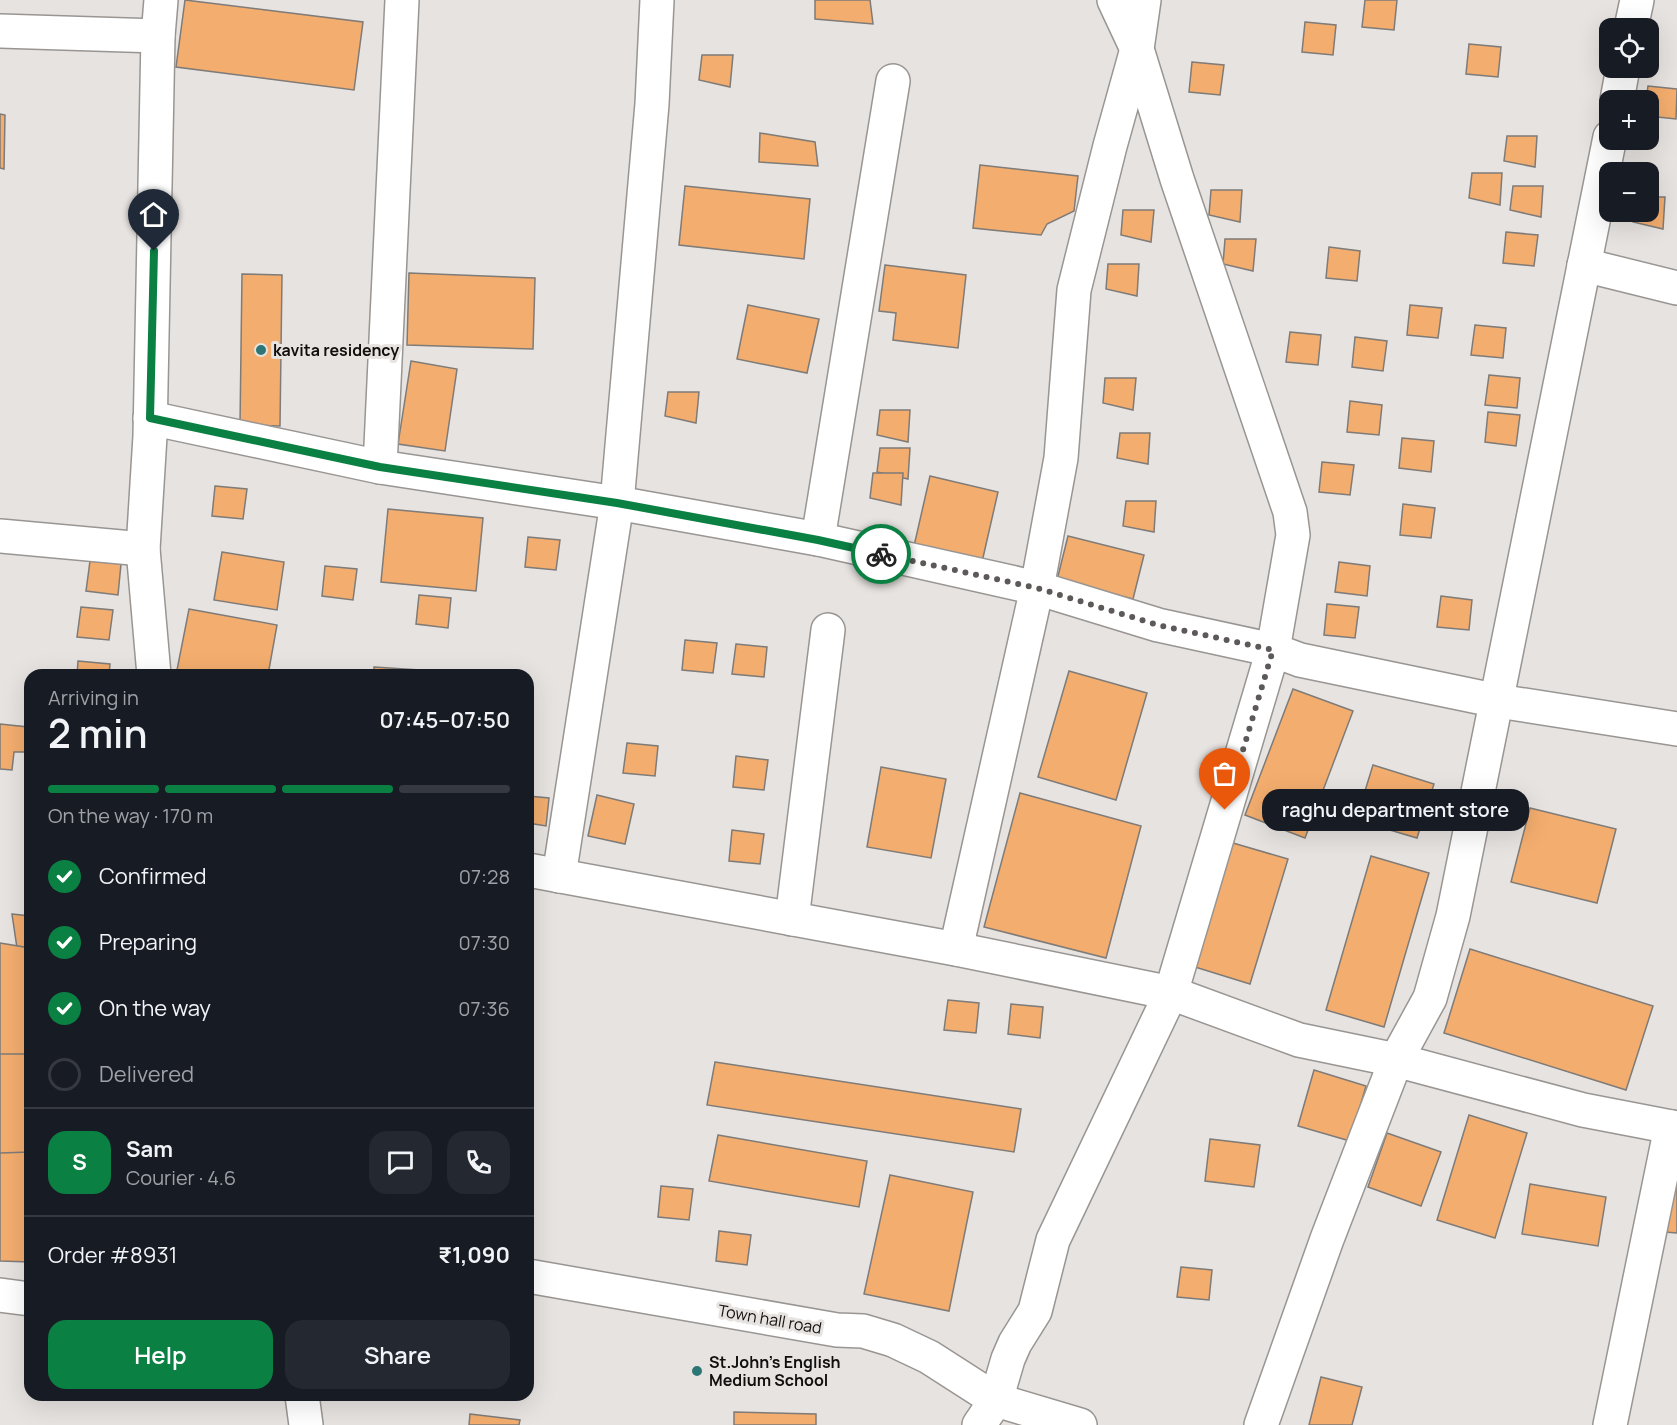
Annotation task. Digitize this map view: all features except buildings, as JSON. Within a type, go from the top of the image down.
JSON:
[{"type":"street","points":[[153,669],[143,549],[150,418],[158,36],[161,0]]},
{"type":"street","points":[[380,467],[402,0]]},
{"type":"street","points":[[657,0],[652,104],[617,503],[543,873],[956,949],[1171,993],[1299,1040],[1396,1060],[1584,1110],[1674,1127],[1610,1425]]},
{"type":"street","points":[[988,1413],[1015,1343],[1035,1311],[1053,1240],[1171,993],[1273,650],[1293,535],[1290,512],[1180,190],[1137,49],[1114,0]]},
{"type":"street","points":[[956,949],[1037,588],[1061,458],[1074,290],[1137,49],[1144,0]]},
{"type":"street","points":[[1633,18],[1637,0]]},
{"type":"street","points":[[0,31],[158,36]]},
{"type":"street","points":[[818,540],[892,81]]},
{"type":"street","points":[[1261,1425],[1327,1239],[1396,1060],[1430,998],[1454,916],[1607,150]]},
{"type":"street","points":[[1584,265],[1677,288]]},
{"type":"street","points":[[150,418],[380,467],[617,503],[818,540],[1037,588],[1158,625],[1273,650],[1300,660],[1498,701],[1677,729]]},
{"type":"street","points":[[0,536],[143,549]]},
{"type":"street","points":[[792,919],[828,630]]},
{"type":"street","name":"Town hall road","points":[[534,1277],[837,1330],[863,1331],[892,1340],[929,1357],[988,1413],[1080,1425]]},
{"type":"street","points":[[0,1295],[24,1298]]},
{"type":"street","points":[[303,1401],[306,1425]]},
{"type":"way so far","points":[[881,554],[1037,588],[1158,625],[1273,650],[1225,810]]},
{"type":"place","name":"kavita residency","points":[[261,350]]},
{"type":"place","name":"raghu department store","points":[[1225,810]]},
{"type":"place","name":"St.John's English Medium School","points":[[697,1371]]},
{"type":"route","points":[[154,251],[150,418],[380,467],[617,503],[881,554]]}]
